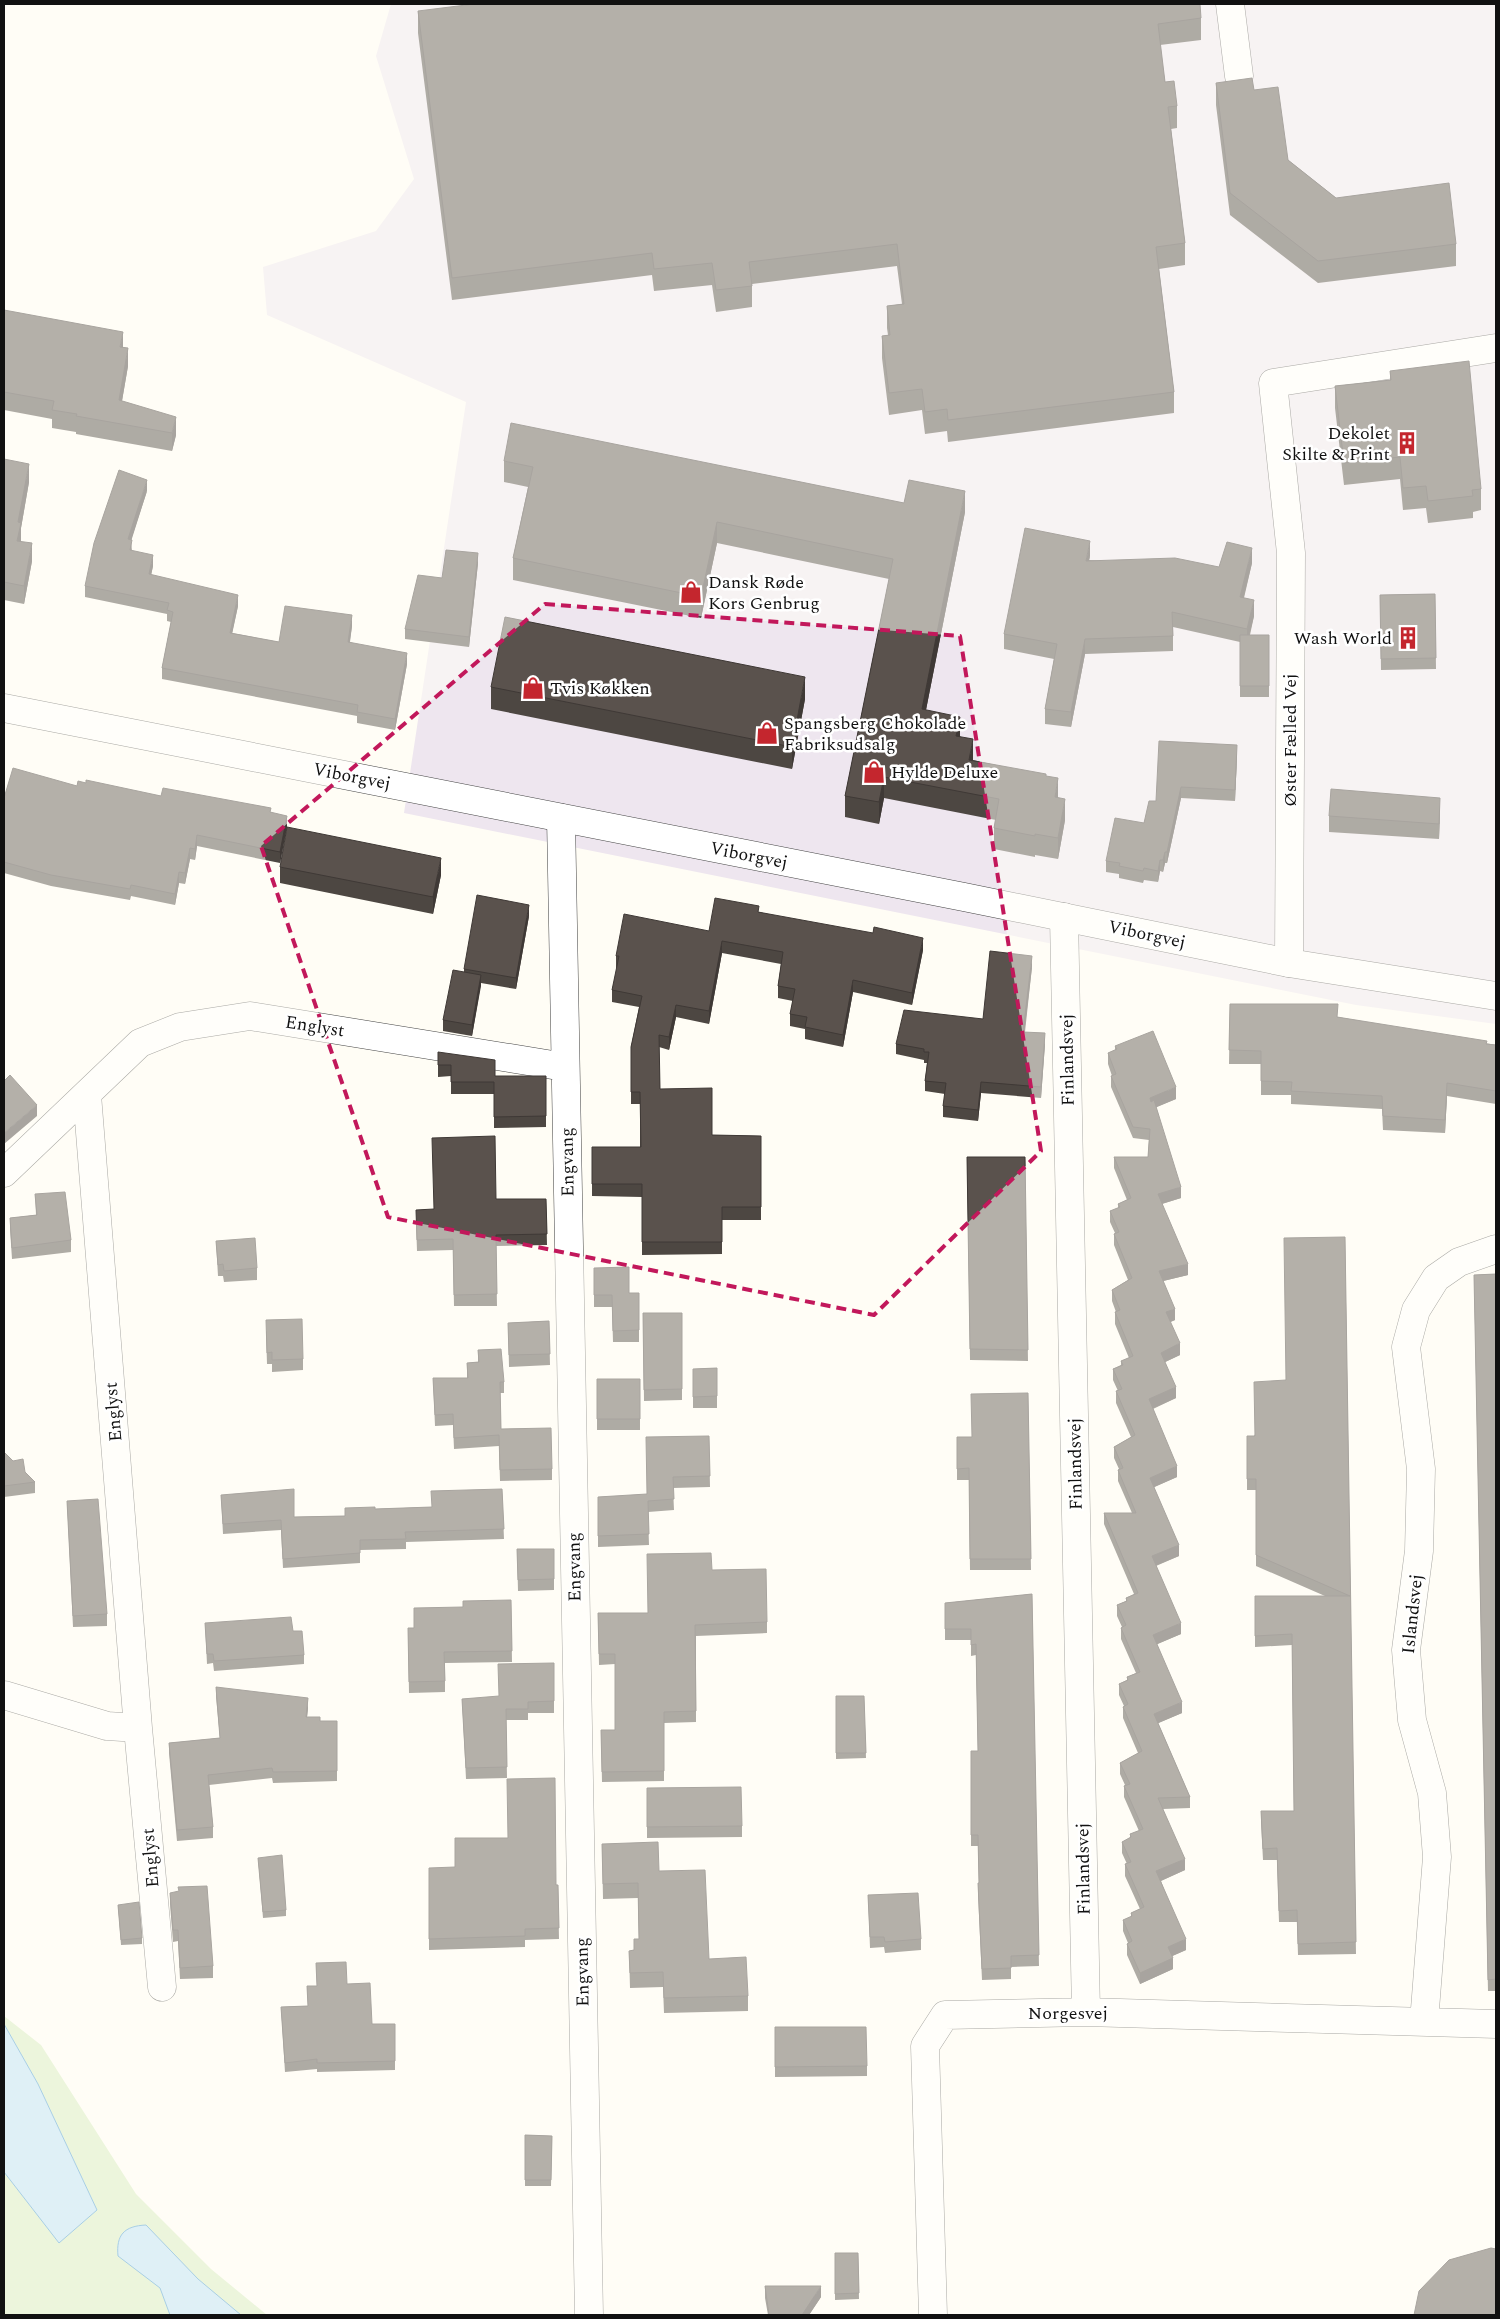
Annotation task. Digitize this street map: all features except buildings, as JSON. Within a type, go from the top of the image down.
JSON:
[{"type":"street","points":[[1230,4],[1239,76]]},
{"type":"street","name":"Øster Fælled Vej","points":[[1289,963],[1291,552],[1273,383],[1496,348]]},
{"type":"street","name":"Viborgvej","points":[[4,708],[1289,963],[1496,996]]},
{"type":"street","name":"Engvang","points":[[562,818],[589,2315]]},
{"type":"street","name":"Finlandsvej","points":[[1064,917],[1086,2012]]},
{"type":"street","name":"Englyst","points":[[4,1173],[140,1043],[180,1027],[250,1016],[565,1067]]},
{"type":"street","name":"Englyst","points":[[87,1095],[138,1728],[162,1987]]},
{"type":"street","name":"Islandsvej","points":[[1424,2022],[1437,1857],[1432,1793],[1412,1720],[1406,1650],[1419,1551],[1421,1469],[1406,1347],[1416,1310],[1436,1278],[1459,1262],[1496,1249]]},
{"type":"street","points":[[4,1695],[107,1726],[138,1728]]},
{"type":"street","name":"Norgesvej","points":[[933,2315],[926,2046],[945,2015],[1086,2012],[1496,2024]]},
{"type":"highlighted area","points":[[545,604],[960,636],[1041,1151],[874,1315],[388,1217],[261,846]]},
{"type":"shaded area","points":[[391,4],[1496,4],[1496,1024],[1356,1005],[404,813],[466,402],[267,315],[263,267],[376,231],[414,179],[376,56]]},
{"type":"green space","points":[[4,2016],[41,2045],[136,2194],[211,2269],[267,2315],[4,2315],[4,2172],[59,2242],[97,2210],[38,2084],[4,2024]]},
{"type":"water","points":[[4,2024],[38,2084],[97,2210],[59,2243],[4,2172]]},
{"type":"water","points":[[146,2225],[198,2279],[241,2315],[170,2315],[160,2288],[118,2256],[118,2242],[123,2233],[132,2227]]},
{"type":"place","name":"Dekolet Skilte & Print","points":[[1407,443]]},
{"type":"place","name":"Dansk Røde Kors Genbrug","points":[[691,592]]},
{"type":"place","name":"Wash World","points":[[1408,638]]},
{"type":"place","name":"Tvis Køkken","points":[[533,688]]},
{"type":"place","name":"Spangsberg Chokolade Fabriksudsalg","points":[[767,733]]},
{"type":"place","name":"Hylde Deluxe","points":[[874,772]]}]
